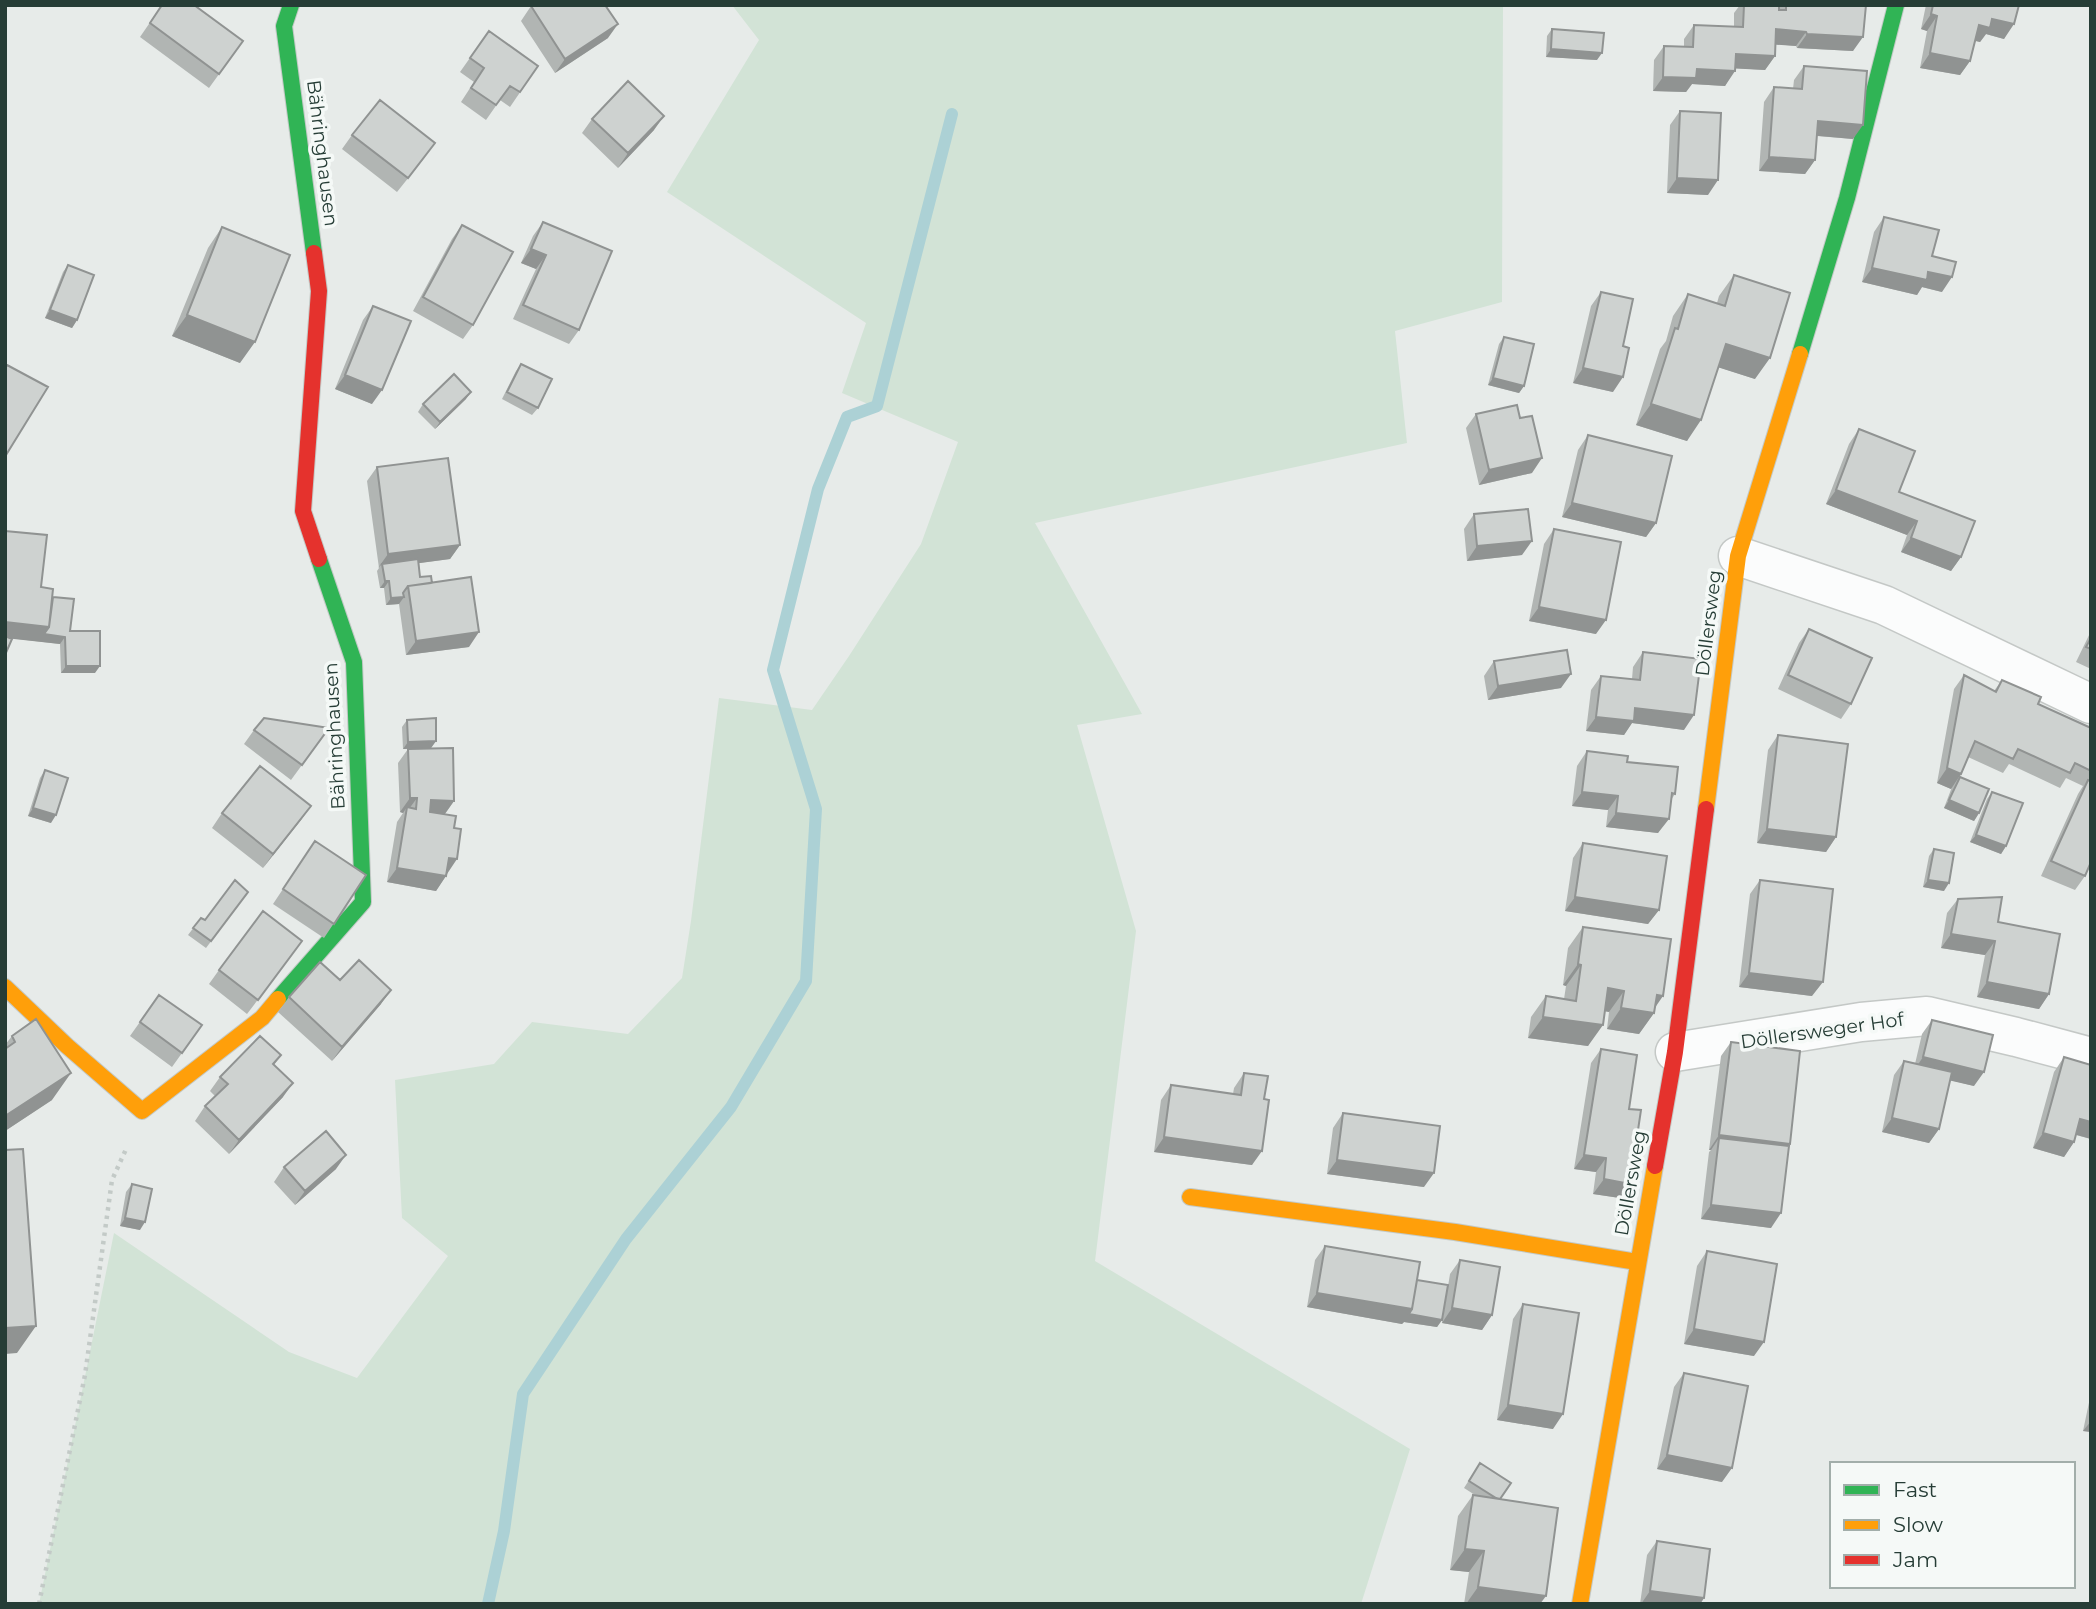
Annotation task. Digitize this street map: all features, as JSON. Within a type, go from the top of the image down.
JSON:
[{"type":"street","name":"Bähringhausen","points":[[142,1111],[262,1018],[363,902],[354,662],[303,511],[319,291],[284,26],[290,5]]},
{"type":"street","name":"Döllersweg","points":[[1580,1604],[1675,1052],[1738,556],[1847,198],[1896,5]]},
{"type":"street","points":[[1738,556],[1884,606],[2091,704]]},
{"type":"street","points":[[5,988],[142,1111]]},
{"type":"street","name":"Döllersweger Hof","points":[[1675,1052],[1861,1022],[1927,1016],[2091,1057]]},
{"type":"street","name":"Döllersweg","points":[[1190,1198],[1455,1232],[1637,1262]]},
{"type":"path","points":[[39,1604],[85,1375],[112,1180],[142,1111]]},
{"type":"green space","points":[[732,5],[1503,5],[1502,302],[1395,331],[1407,443],[1035,523],[1142,714],[1077,725],[1136,931],[1095,1261],[1410,1449],[1361,1604],[39,1604],[114,1233],[289,1352],[357,1378],[448,1256],[402,1218],[395,1080],[494,1064],[532,1022],[628,1034],[682,978],[719,698],[812,710],[921,544],[958,442],[842,393],[866,323],[667,192],[759,40]]},
{"type":"building","points":[[162,5],[194,5],[243,41],[219,74],[150,23]]},
{"type":"building","points":[[532,5],[605,5],[618,24],[565,59]]},
{"type":"building","points":[[1744,5],[1779,5],[1779,10],[1786,10],[1786,5],[1866,5],[1863,37],[1807,34],[1776,29],[1775,56],[1736,54],[1735,71],[1697,69],[1696,78],[1663,77],[1664,46],[1693,47],[1694,25],[1743,27]]},
{"type":"building","points":[[1933,5],[2019,5],[2014,24],[1992,19],[1990,28],[1979,25],[1970,61],[1930,53],[1937,16],[1931,14]]},
{"type":"building","points":[[1552,29],[1604,33],[1602,53],[1551,49]]},
{"type":"building","points":[[489,31],[538,66],[520,92],[510,86],[496,105],[471,88],[484,68],[470,58]]},
{"type":"building","points":[[1804,66],[1867,71],[1863,125],[1818,121],[1815,160],[1769,157],[1774,87],[1802,89]]},
{"type":"building","points":[[628,81],[664,116],[628,153],[592,119]]},
{"type":"building","points":[[380,100],[435,143],[408,178],[352,135]]},
{"type":"building","points":[[1680,111],[1721,113],[1718,180],[1677,178]]},
{"type":"building","points":[[1884,217],[1939,230],[1932,256],[1956,262],[1952,277],[1928,272],[1927,280],[1872,268]]},
{"type":"building","points":[[543,222],[612,251],[579,330],[523,305],[546,255],[531,249]]},
{"type":"building","points":[[462,225],[513,252],[473,325],[423,297]]},
{"type":"building","points":[[222,227],[290,255],[255,342],[187,315]]},
{"type":"building","points":[[68,265],[94,275],[77,320],[50,310]]},
{"type":"building","points":[[1734,275],[1790,293],[1770,358],[1726,344],[1701,420],[1651,404],[1688,294],[1725,306]]},
{"type":"building","points":[[1601,292],[1633,299],[1623,346],[1629,348],[1623,377],[1583,368]]},
{"type":"building","points":[[373,306],[411,321],[382,390],[345,375]]},
{"type":"building","points":[[1504,337],[1534,344],[1524,386],[1493,378]]},
{"type":"building","points":[[521,364],[552,379],[538,408],[507,392]]},
{"type":"building","points":[[7,365],[48,387],[6,455],[5,369]]},
{"type":"building","points":[[454,374],[471,392],[440,422],[423,404]]},
{"type":"building","points":[[1517,405],[1520,418],[1532,416],[1542,458],[1489,470],[1476,414]]},
{"type":"building","points":[[1859,429],[1915,451],[1899,492],[1975,521],[1961,557],[1911,538],[1917,521],[1836,490]]},
{"type":"building","points":[[1588,435],[1672,456],[1656,523],[1572,503]]},
{"type":"building","points":[[448,458],[460,545],[388,554],[377,467]]},
{"type":"building","points":[[1528,509],[1532,541],[1477,546],[1474,514]]},
{"type":"building","points":[[1554,529],[1621,542],[1606,620],[1539,607]]},
{"type":"building","points":[[5,531],[47,535],[41,587],[53,589],[49,627],[5,622]]},
{"type":"building","points":[[418,559],[420,577],[431,576],[432,583],[408,586],[403,593],[404,597],[391,598],[389,581],[385,581],[382,564]]},
{"type":"building","points":[[471,577],[479,632],[416,641],[408,586]]},
{"type":"building","points":[[53,597],[74,599],[70,631],[100,631],[100,666],[66,666],[65,637],[44,634],[49,627]]},
{"type":"building","points":[[1809,629],[1872,658],[1851,704],[1788,675]]},
{"type":"building","points":[[5,636],[12,639],[5,655]]},
{"type":"building","points":[[1567,650],[1571,674],[1498,686],[1494,661]]},
{"type":"building","points":[[1643,652],[1701,659],[1694,715],[1635,708],[1634,721],[1596,717],[1601,676],[1640,680]]},
{"type":"building","points":[[1964,675],[1996,692],[2002,680],[2041,697],[2038,704],[2091,728],[2091,771],[2075,763],[2070,773],[2018,749],[2013,759],[1975,741],[1961,774],[1947,768]]},
{"type":"building","points":[[264,718],[329,728],[302,765],[254,730]]},
{"type":"building","points":[[436,718],[436,741],[408,742],[407,720]]},
{"type":"building","points":[[1778,735],[1848,744],[1836,837],[1767,829]]},
{"type":"building","points":[[453,748],[454,801],[431,800],[430,812],[456,816],[454,828],[461,829],[457,859],[449,858],[446,876],[397,868],[407,807],[416,809],[417,798],[410,798],[408,749]]},
{"type":"building","points":[[1587,751],[1628,756],[1627,762],[1678,767],[1669,819],[1616,813],[1618,796],[1582,792]]},
{"type":"building","points":[[260,766],[311,806],[273,854],[222,813]]},
{"type":"building","points":[[45,770],[68,778],[56,815],[33,808]]},
{"type":"building","points":[[1960,777],[1989,789],[1979,813],[1949,800]]},
{"type":"building","points":[[2088,780],[2091,781],[2091,862],[2085,876],[2051,861]]},
{"type":"building","points":[[1992,792],[2023,803],[2006,846],[1976,835]]},
{"type":"building","points":[[315,841],[366,875],[334,924],[283,889]]},
{"type":"building","points":[[1583,843],[1667,856],[1659,910],[1575,897]]},
{"type":"building","points":[[1934,849],[1954,853],[1949,883],[1928,880]]},
{"type":"building","points":[[235,880],[248,892],[211,941],[193,928],[201,918],[205,920]]},
{"type":"building","points":[[1760,880],[1833,889],[1823,982],[1749,973]]},
{"type":"building","points":[[2002,897],[1998,922],[2060,934],[2049,994],[1987,982],[1995,941],[1951,934],[1958,899]]},
{"type":"building","points":[[263,911],[302,941],[258,1000],[219,970]]},
{"type":"building","points":[[1583,927],[1671,939],[1663,996],[1657,995],[1654,1013],[1621,1008],[1624,991],[1608,988],[1603,1025],[1543,1017],[1546,996],[1576,1001]]},
{"type":"building","points":[[359,960],[391,990],[342,1047],[289,997],[320,962],[340,980]]},
{"type":"building","points":[[159,995],[202,1025],[182,1053],[140,1022]]},
{"type":"building","points":[[36,1019],[71,1073],[5,1116],[5,1049],[15,1042],[12,1036]]},
{"type":"building","points":[[1932,1020],[1993,1035],[1984,1072],[1923,1057]]},
{"type":"building","points":[[260,1036],[281,1055],[273,1064],[293,1083],[239,1140],[205,1106],[228,1084],[220,1077]]},
{"type":"building","points":[[1731,1042],[1800,1051],[1790,1144],[1719,1135]]},
{"type":"building","points":[[1601,1049],[1637,1055],[1629,1109],[1641,1110],[1630,1184],[1604,1179],[1606,1158],[1584,1155]]},
{"type":"building","points":[[2064,1057],[2091,1065],[2091,1122],[2080,1119],[2074,1142],[2043,1133]]},
{"type":"building","points":[[1904,1061],[1952,1072],[1939,1129],[1892,1118]]},
{"type":"building","points":[[1244,1073],[1268,1076],[1264,1099],[1269,1100],[1262,1151],[1164,1137],[1171,1085],[1241,1095]]},
{"type":"building","points":[[1343,1113],[1440,1126],[1434,1173],[1337,1160]]},
{"type":"building","points":[[326,1131],[346,1155],[305,1191],[284,1167]]},
{"type":"building","points":[[1719,1138],[1789,1146],[1781,1213],[1711,1205]]},
{"type":"building","points":[[23,1149],[36,1326],[5,1328],[5,1150]]},
{"type":"building","points":[[132,1184],[152,1189],[145,1222],[125,1218]]},
{"type":"building","points":[[1325,1246],[1420,1262],[1412,1309],[1317,1293]]},
{"type":"building","points":[[1707,1251],[1777,1264],[1764,1342],[1694,1329]]},
{"type":"building","points":[[1460,1260],[1500,1267],[1492,1315],[1452,1308]]},
{"type":"building","points":[[1417,1280],[1448,1285],[1442,1320],[1409,1314]]},
{"type":"building","points":[[1523,1304],[1579,1313],[1563,1414],[1508,1405]]},
{"type":"building","points":[[1684,1373],[1748,1386],[1732,1468],[1667,1455]]},
{"type":"building","points":[[1480,1463],[1511,1483],[1500,1499],[1469,1481]]},
{"type":"building","points":[[1473,1495],[1558,1508],[1546,1596],[1478,1587],[1484,1551],[1465,1549]]},
{"type":"building","points":[[1657,1541],[1710,1549],[1704,1598],[1650,1591]]},
{"type":"waterway","points":[[488,1604],[504,1531],[523,1394],[626,1239],[731,1107],[806,981],[816,809],[773,670],[818,489],[847,417],[877,406],[952,114]]},
{"type":"traffic: fast","points":[[291,5],[284,26],[314,253]]},
{"type":"traffic: fast","points":[[1800,354],[1847,198],[1896,5]]},
{"type":"traffic: fast","points":[[278,999],[363,902],[354,662],[319,559]]},
{"type":"traffic: slow","points":[[1706,809],[1738,556],[1800,354]]},
{"type":"traffic: slow","points":[[5,987],[67,1046],[142,1111],[262,1018],[278,999]]},
{"type":"traffic: slow","points":[[1580,1604],[1655,1166]]},
{"type":"traffic: slow","points":[[1190,1197],[1455,1232],[1637,1262]]},
{"type":"traffic: jam","points":[[314,253],[319,291],[303,511],[319,559]]},
{"type":"traffic: jam","points":[[1655,1166],[1675,1052],[1706,809]]}]
